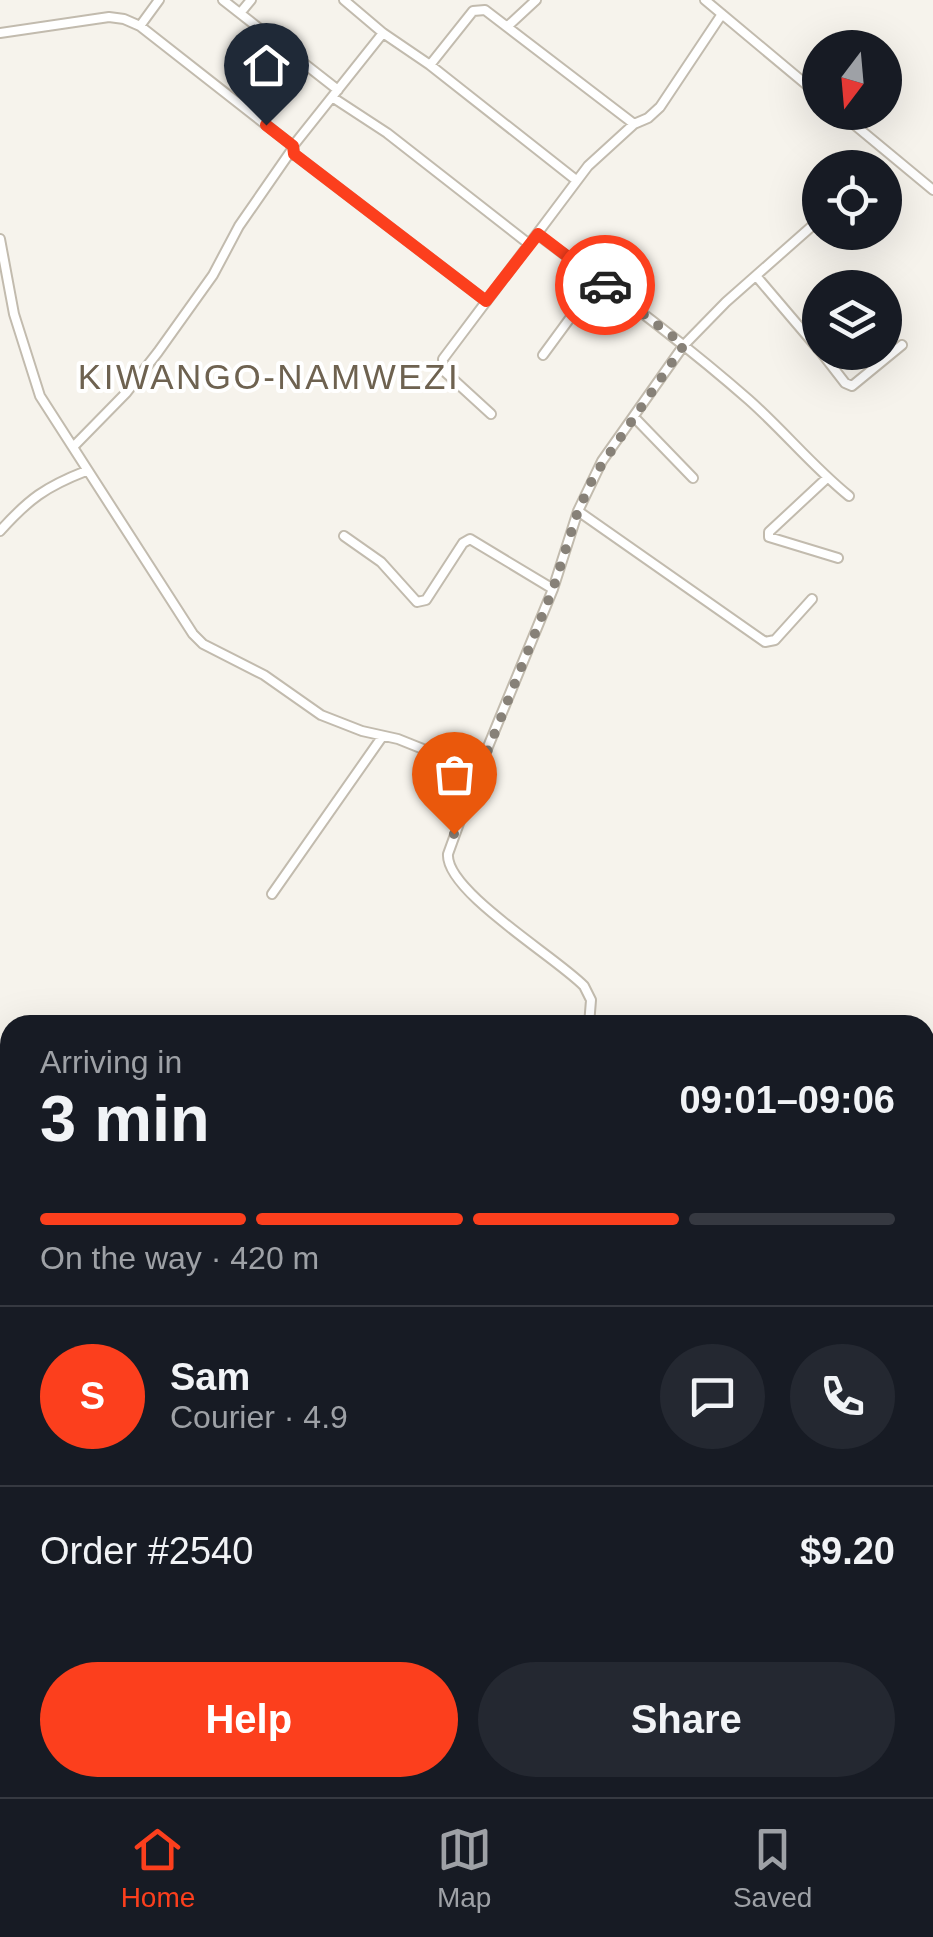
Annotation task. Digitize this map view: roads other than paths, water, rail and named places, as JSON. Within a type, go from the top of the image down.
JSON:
[{"type":"street","points":[[140,26],[159,0]]},
{"type":"street","points":[[223,0],[335,94],[529,244]]},
{"type":"street","points":[[241,12],[251,0]]},
{"type":"street","points":[[344,0],[576,180]]},
{"type":"street","points":[[509,25],[536,0]]},
{"type":"street","points":[[706,0],[802,81]]},
{"type":"street","points":[[430,65],[473,11],[485,10],[634,124]]},
{"type":"street","points":[[491,414],[444,371],[442,364],[576,180],[634,124],[660,107],[722,14]]},
{"type":"street","points":[[0,33],[109,17],[124,18],[140,26],[486,301]]},
{"type":"street","points":[[75,446],[126,393],[158,352],[213,275],[239,226],[292,149],[383,33]]},
{"type":"street","points":[[860,130],[883,150]]},
{"type":"street","points":[[902,166],[933,190]]},
{"type":"street","points":[[538,234],[684,345],[850,496]]},
{"type":"street","points":[[590,1015],[592,1000],[584,986],[548,954],[506,925],[449,868],[448,854],[553,589],[578,511],[602,461],[684,345],[802,236]]},
{"type":"street","points":[[0,239],[14,314],[40,396],[184,623],[204,644],[264,675],[321,715],[398,739],[478,771]]},
{"type":"street","points":[[757,277],[802,329]]},
{"type":"street","points":[[543,355],[598,280]]},
{"type":"street","points":[[0,320],[14,314]]},
{"type":"street","points":[[835,370],[852,386],[872,370]]},
{"type":"street","points":[[634,418],[693,478]]},
{"type":"street","points":[[0,531],[30,498],[50,485],[86,471]]},
{"type":"street","points":[[827,478],[769,532],[769,537],[838,558]]},
{"type":"street","points":[[578,511],[765,642],[775,640],[812,599]]},
{"type":"street","points":[[344,536],[380,562],[418,602],[426,600],[463,543],[470,539],[553,589]]},
{"type":"street","points":[[272,894],[382,737]]},
{"type":"district","name":"KIWANGO-NAMWEZI","points":[[269,376]]}]
